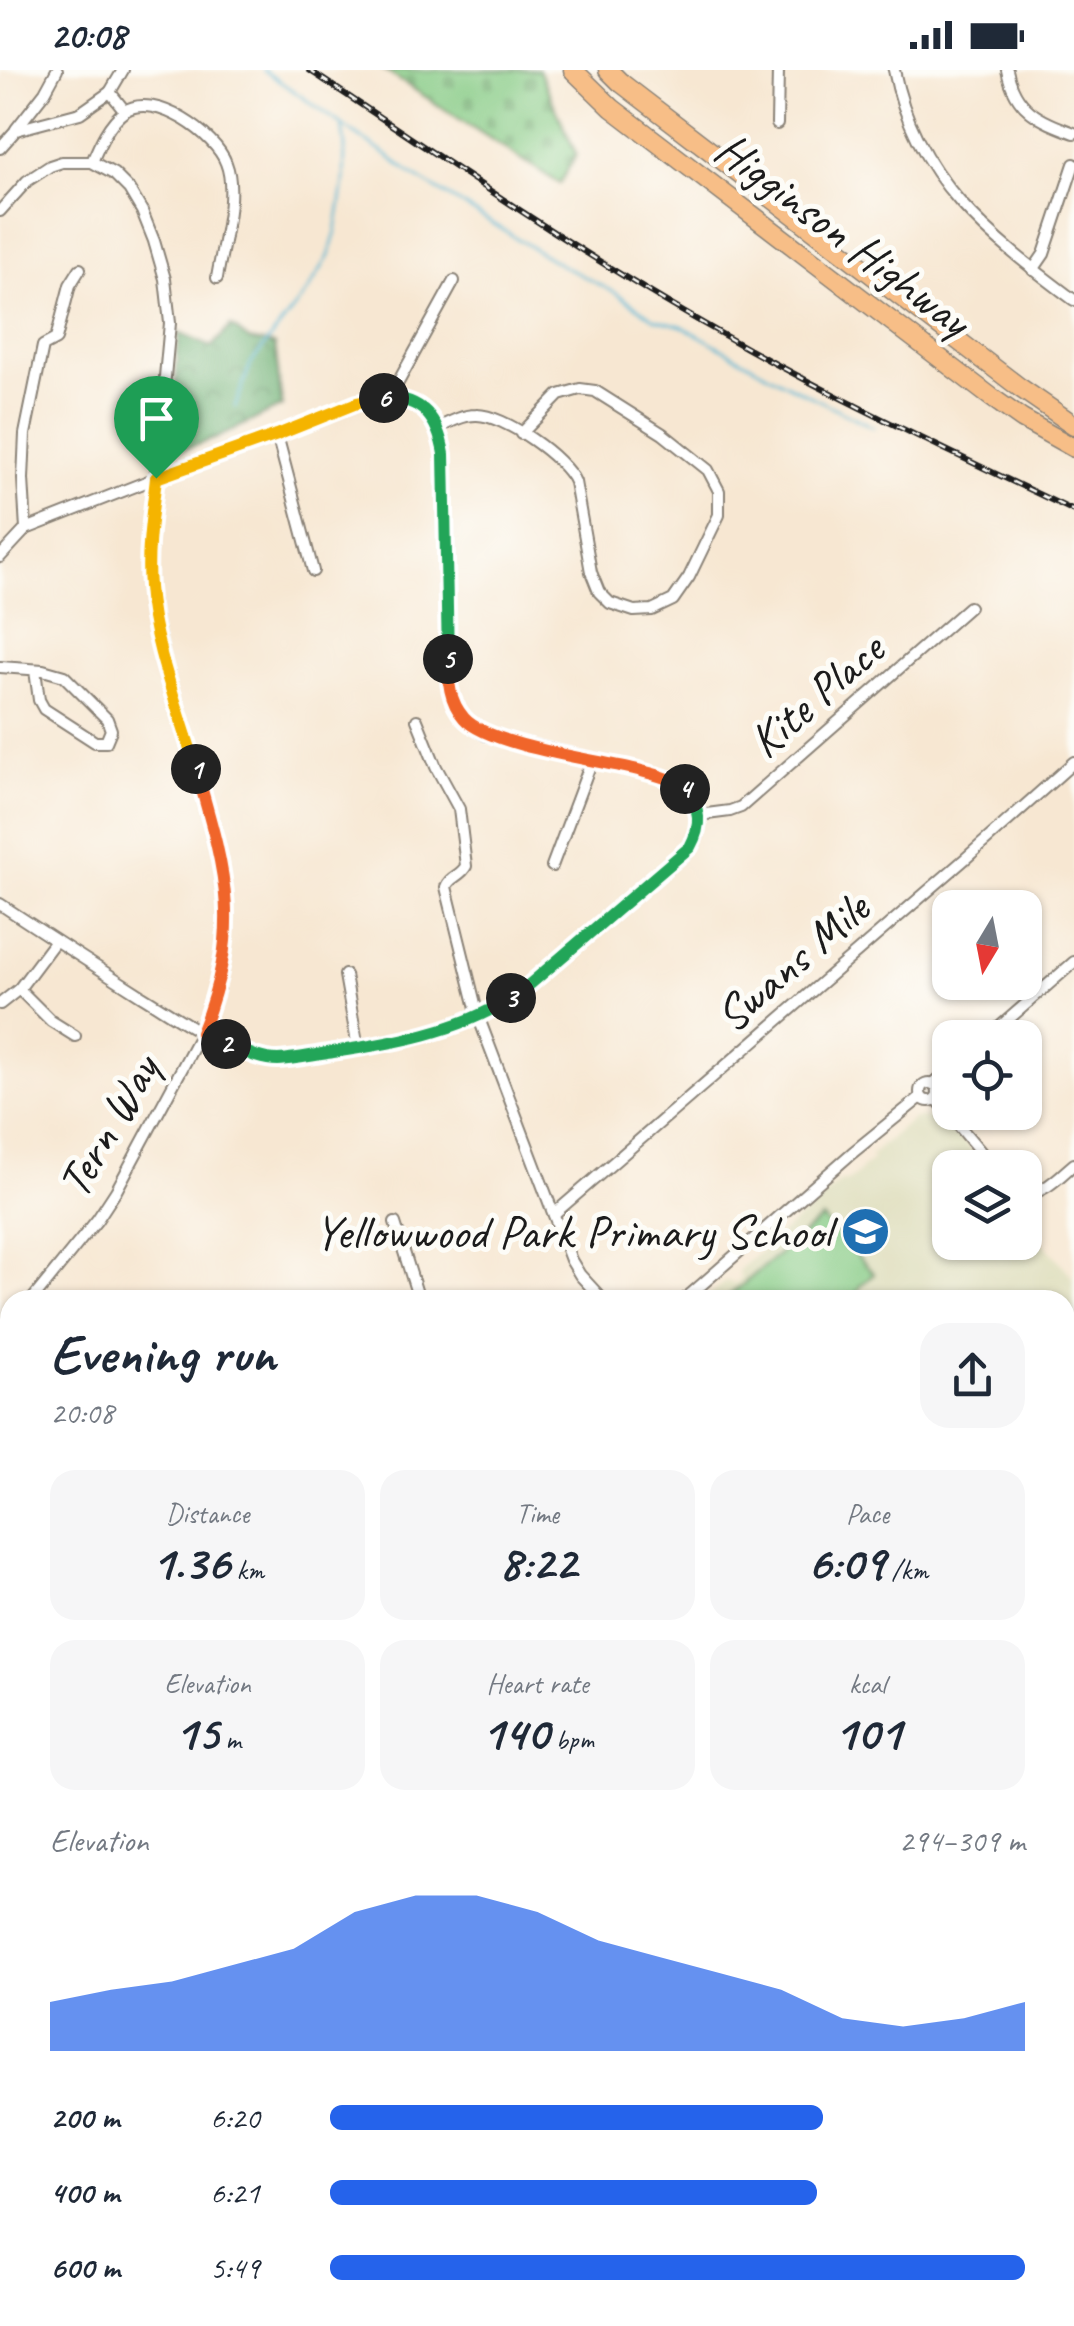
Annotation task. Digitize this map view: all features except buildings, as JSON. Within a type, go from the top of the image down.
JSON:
[{"type":"highway","name":"Higginson Highway","points":[[573,70],[612,108],[991,397],[1074,448]]},
{"type":"highway","name":"Higginson Highway","points":[[608,70],[1019,388],[1074,425]]},
{"type":"street","points":[[0,148],[45,92],[57,70]]},
{"type":"street","points":[[16,130],[80,113],[110,92],[123,70]]},
{"type":"street","points":[[777,124],[778,70]]},
{"type":"street","points":[[894,70],[911,126],[935,172],[992,236],[1074,300]]},
{"type":"street","points":[[1007,70],[1018,96],[1033,116],[1074,132]]},
{"type":"street","points":[[110,92],[125,111]]},
{"type":"street","points":[[0,211],[27,182],[50,166],[92,162],[100,144],[125,111],[142,106],[166,110],[201,133],[218,148],[226,162],[229,206],[217,278]]},
{"type":"street","name":"Tern Way","points":[[40,1290],[116,1191],[201,1033],[221,976],[226,938],[226,902],[218,848],[151,606],[148,568],[170,323],[165,280],[154,241],[129,189],[114,174],[92,162]]},
{"type":"street","points":[[1033,270],[1044,254],[1074,164]]},
{"type":"street","points":[[26,529],[25,434],[43,346],[56,340],[70,286],[80,269]]},
{"type":"street","points":[[390,397],[454,281]]},
{"type":"street","points":[[438,428],[456,419],[480,415],[497,419],[559,461],[573,476],[591,572],[599,592],[610,603],[634,611],[652,610],[673,600],[689,577],[719,515],[719,491],[708,470],[663,434],[595,390],[580,388],[559,396],[521,434]]},
{"type":"street","points":[[0,557],[26,529],[357,403],[390,397],[419,406],[438,428],[444,454],[448,678],[453,701],[465,721],[486,735],[660,775],[679,784],[696,802],[699,814],[698,832],[683,855],[522,991],[478,1016],[437,1031],[279,1060],[252,1055],[201,1033],[0,904]]},
{"type":"street","points":[[277,435],[312,571]]},
{"type":"street","name":"Kite Place","points":[[699,814],[730,812],[742,807],[969,607]]},
{"type":"street","points":[[0,667],[34,670],[57,673],[71,681],[107,719],[111,730],[106,742],[95,742],[44,709],[34,670]]},
{"type":"street","points":[[417,720],[459,809],[466,866],[446,887],[478,1016],[571,1260],[594,1290]]},
{"type":"street","points":[[552,866],[592,760]]},
{"type":"street","name":"Swans Mile","points":[[554,1214],[1074,762]]},
{"type":"street","points":[[0,1004],[18,989],[55,940]]},
{"type":"street","points":[[1007,1020],[1074,962]]},
{"type":"street","points":[[344,975],[358,1048]]},
{"type":"street","points":[[18,989],[51,1021],[76,1036]]},
{"type":"street","points":[[921,1097],[921,1086],[932,1084]]},
{"type":"street","points":[[921,1097],[932,1100]]},
{"type":"street","points":[[697,1290],[852,1152],[921,1097]]},
{"type":"street","points":[[963,1130],[979,1150]]},
{"type":"street","points":[[1042,1188],[1074,1164]]},
{"type":"street","points":[[395,1223],[416,1290]]},
{"type":"shaded area","name":"Yellowwood Park Primary School","points":[[914,1118],[932,1118],[932,1130],[955,1130],[972,1150],[932,1150],[932,1260],[1042,1260],[1042,1241],[1074,1278],[1074,1290],[716,1290],[726,1281],[735,1284],[741,1278],[738,1271],[839,1183],[849,1181],[873,1159],[870,1156]]},
{"type":"green space","points":[[384,70],[539,70],[576,154],[560,184]]},
{"type":"green space","points":[[231,326],[249,340],[275,345],[282,406],[215,439],[171,453],[179,333],[211,347]]},
{"type":"green space","points":[[822,1218],[874,1274],[858,1290],[736,1290]]},
{"type":"waterway","points":[[263,70],[413,175],[559,264],[616,293],[655,319],[682,326],[873,427]]},
{"type":"waterway","points":[[235,407],[251,363],[307,292],[329,256],[344,183],[342,124]]},
{"type":"railway","points":[[309,70],[563,238],[720,333],[851,403],[1074,511]]},
{"type":"place","name":"Yellowwood Park Primary School","points":[[866,1232]]},
{"type":"route","points":[[390,397],[419,406],[438,428],[444,454],[448,678],[457,710],[465,721],[486,735],[660,775],[679,784],[696,802],[699,814],[698,832],[690,847],[522,991],[478,1016],[408,1039],[279,1060],[252,1055],[201,1033],[221,976],[226,902],[221,860],[151,606],[148,568],[156,478],[357,403],[390,397]]}]
